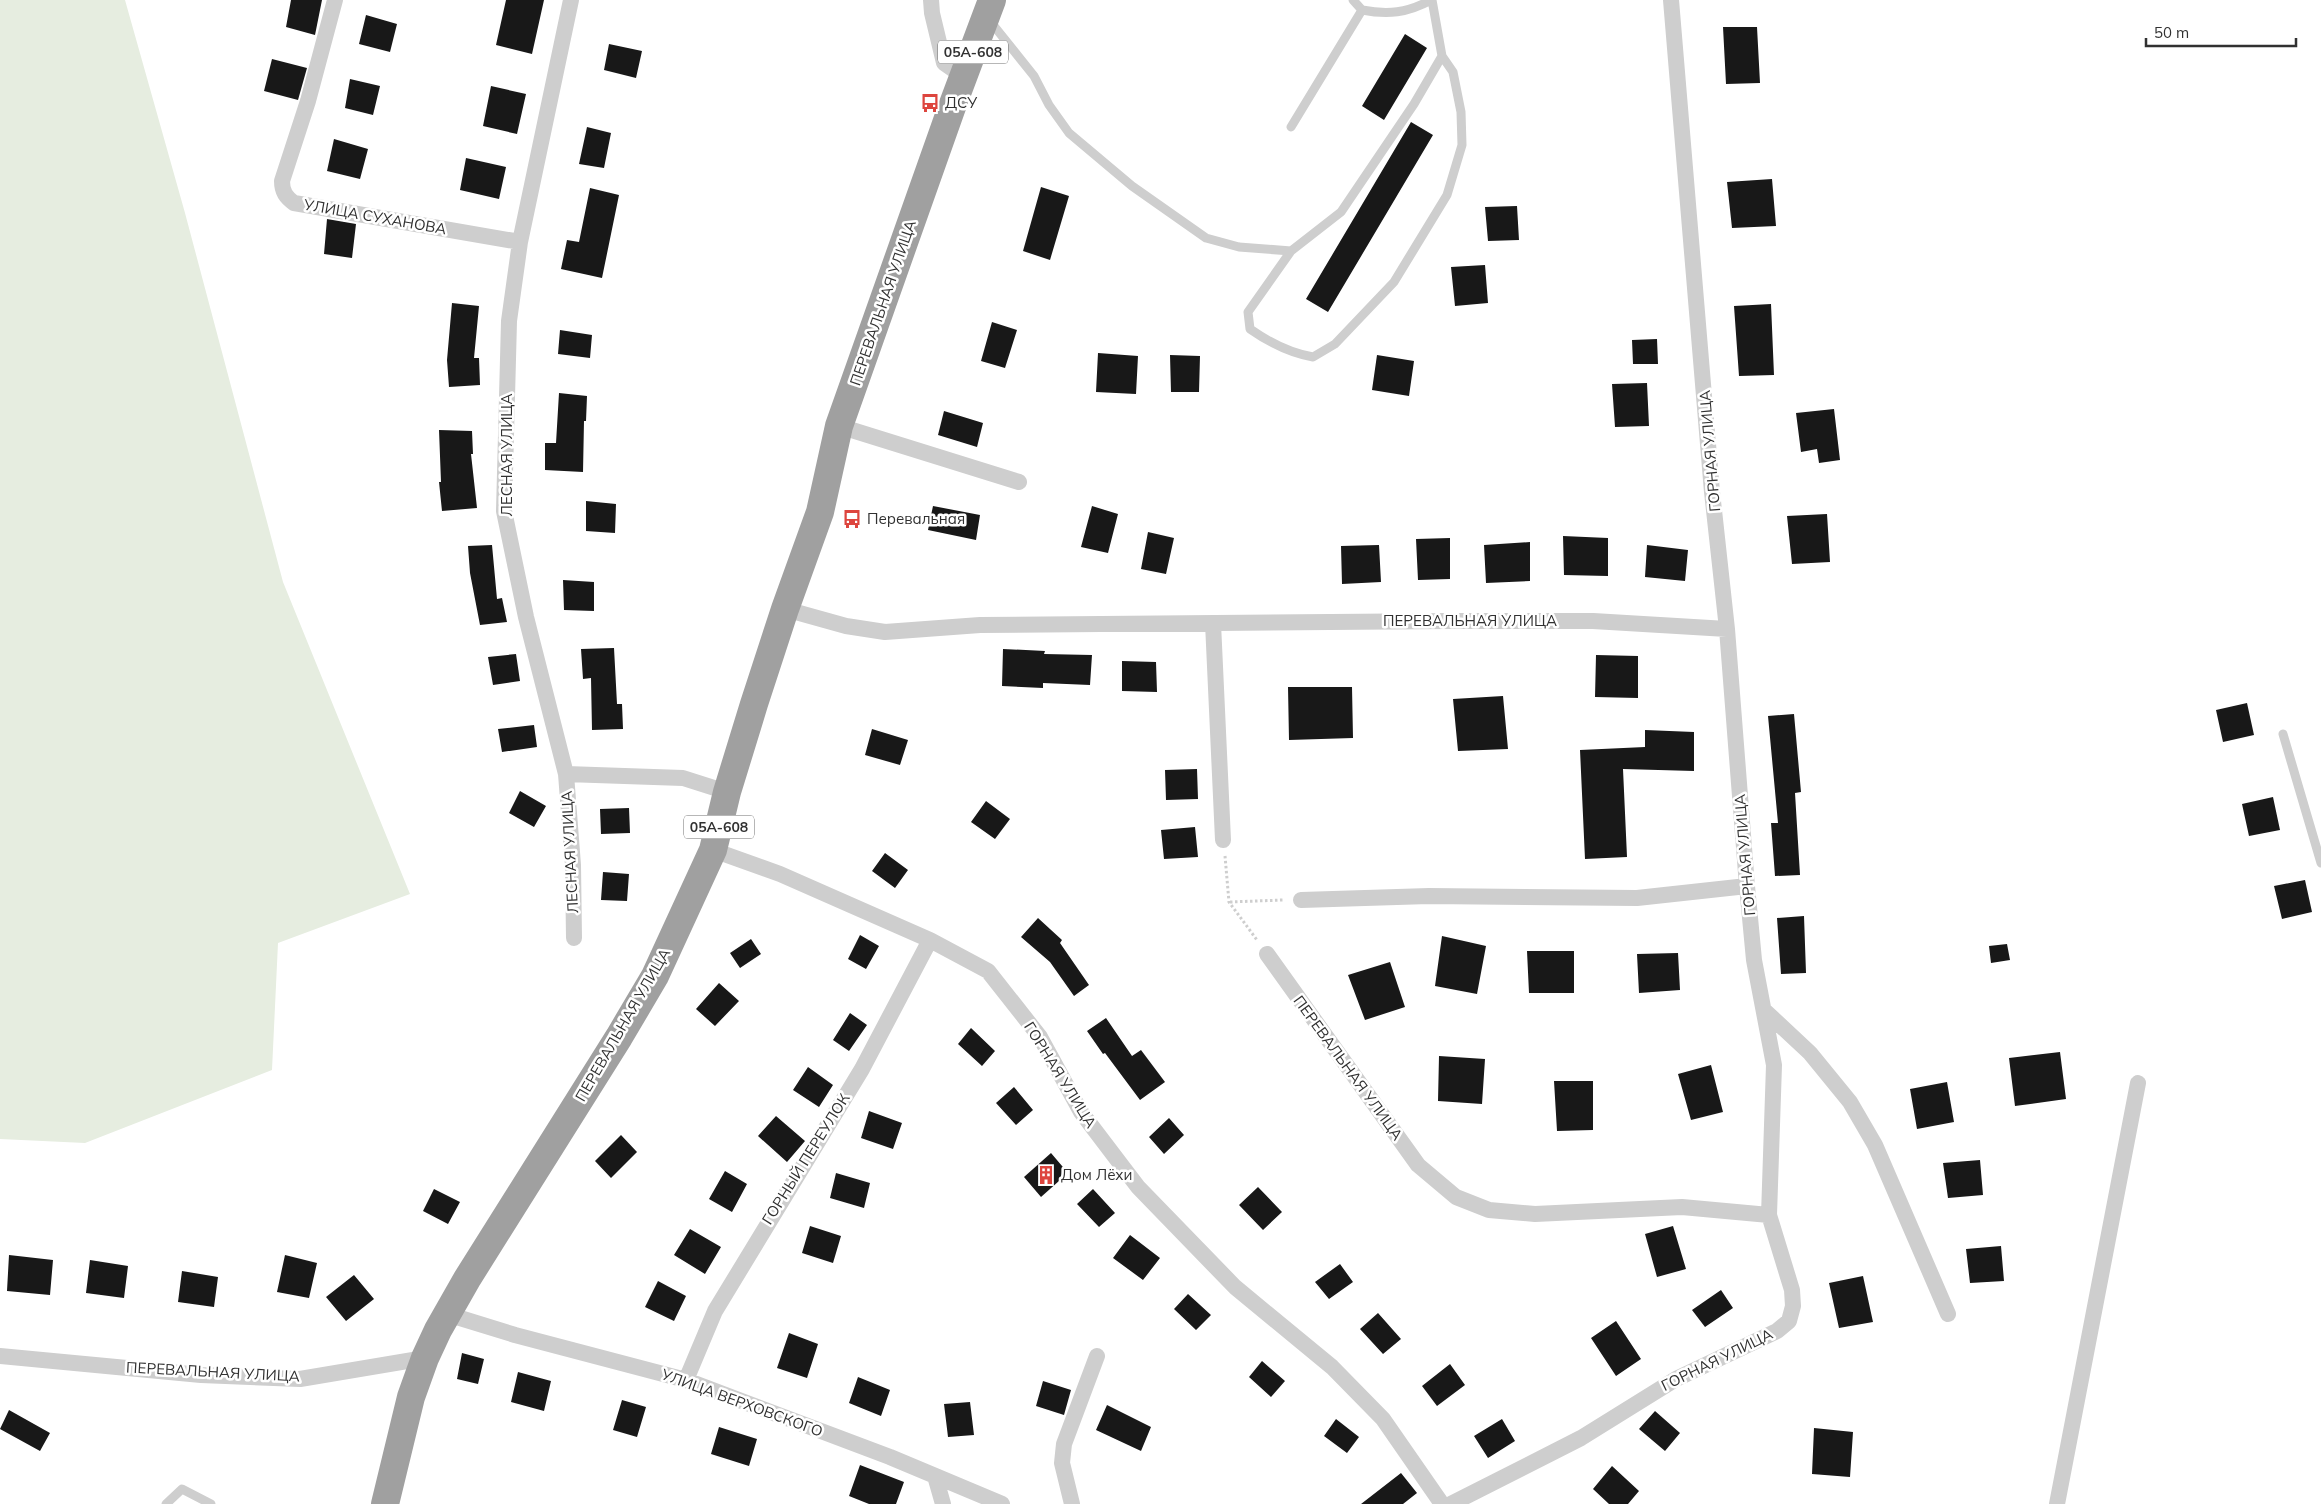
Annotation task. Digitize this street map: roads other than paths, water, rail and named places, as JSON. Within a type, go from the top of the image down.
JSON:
[{"type":"highway","name":"ПЕРЕВАЛЬНАЯ УЛИЦА","points":[[385,1504],[398,1445],[425,1358],[447,1314],[620,1037],[655,976],[713,850],[728,792],[785,609],[820,512],[839,426],[989,8]]},
{"type":"street","name":"УЛИЦА СУХАНОВА","points":[[335,0],[308,101],[282,181],[282,189],[286,197],[294,203],[520,242]]},
{"type":"street","name":"ЛЕСНАЯ УЛИЦА","points":[[571,0],[520,242],[509,321],[504,511],[526,617],[566,774],[573,865],[574,938]]},
{"type":"street","points":[[931,0],[932,13],[944,63],[964,77]]},
{"type":"street","name":"ГОРНАЯ УЛИЦА","points":[[1452,1504],[1581,1438],[1676,1379],[1777,1331],[1789,1321],[1793,1306],[1792,1290],[1769,1214],[1774,1065],[1754,960],[1727,629],[1712,492],[1671,0]]},
{"type":"street","points":[[839,426],[1020,482]]},
{"type":"street","name":"ПЕРЕВАЛЬНАЯ УЛИЦА","points":[[785,609],[846,626],[885,632],[980,625],[1593,621],[1727,629]]},
{"type":"street","points":[[1213,623],[1220,814],[1223,840]]},
{"type":"street","points":[[566,774],[683,778],[728,792]]},
{"type":"street","name":"ГОРНАЯ УЛИЦА","points":[[713,850],[780,874],[930,940],[988,971],[1040,1037],[1081,1112],[1138,1187],[1235,1287],[1332,1367],[1383,1419],[1442,1504]]},
{"type":"street","points":[[1302,900],[1429,896],[1637,898],[1747,886]]},
{"type":"street","name":"ГОРНЫЙ ПЕРЕУЛОК","points":[[686,1380],[715,1311],[862,1069],[930,940]]},
{"type":"street","name":"ПЕРЕВАЛЬНАЯ УЛИЦА","points":[[1267,954],[1418,1165],[1456,1197],[1489,1210],[1535,1214],[1682,1207],[1769,1214]]},
{"type":"street","points":[[1765,1011],[1810,1053],[1850,1102],[1875,1145],[1948,1314]]},
{"type":"street","points":[[2057,1504],[2138,1083]]},
{"type":"street","name":"УЛИЦА ВЕРХОВСКОГО","points":[[447,1314],[515,1335],[686,1380],[935,1476],[1002,1504]]},
{"type":"street","name":"ПЕРЕВАЛЬНАЯ УЛИЦА","points":[[0,1356],[201,1375],[300,1379],[425,1358]]},
{"type":"street","points":[[1072,1504],[1062,1463],[1064,1444],[1097,1356]]},
{"type":"street","points":[[935,1476],[943,1504]]},
{"type":"lane","points":[[1353,0],[1362,10],[1373,12],[1405,12],[1431,0],[1442,56],[1453,72],[1461,112],[1462,145],[1447,195],[1394,282],[1335,344],[1313,357],[1293,353],[1265,340],[1250,329],[1248,312],[1291,250],[1341,212],[1414,104],[1442,56]]},
{"type":"lane","points":[[989,8],[1034,76],[1049,105],[1069,133],[1132,186],[1206,238],[1238,247],[1291,250]]},
{"type":"lane","points":[[1292,127],[1362,10]]},
{"type":"lane","points":[[2282,734],[2321,863]]},
{"type":"lane","points":[[166,1504],[182,1490],[211,1504]]},
{"type":"place","name":"ДСУ","points":[[930,103]]},
{"type":"place","name":"Перевальная","points":[[852,519]]},
{"type":"place","name":"Дом Лёхи","points":[[1046,1175]]}]
